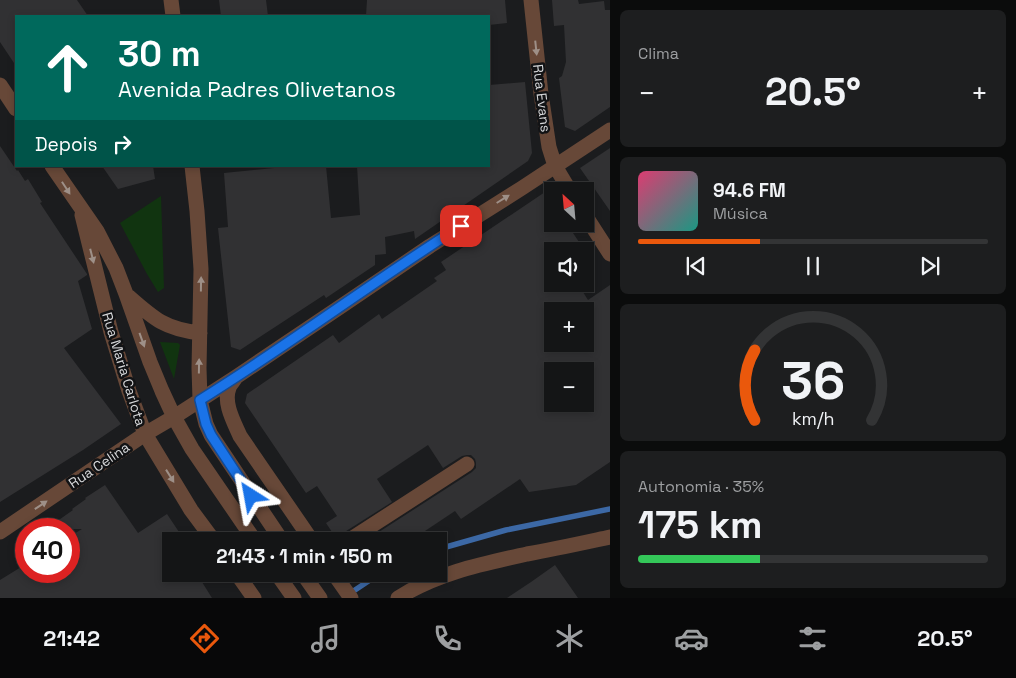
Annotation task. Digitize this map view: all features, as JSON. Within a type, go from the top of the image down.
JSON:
[{"type":"street","points":[[171,0],[173,15]]},
{"type":"street","name":"Rua Evans","points":[[531,0],[549,147],[555,166],[565,182]]},
{"type":"street","points":[[0,86],[15,108]]},
{"type":"street","name":"Rua Celina","points":[[0,532],[145,434],[236,377],[430,246],[610,130]]},
{"type":"street","name":"Rua Maria Carlota","points":[[53,167],[105,245],[116,268],[150,362],[174,417],[192,448],[249,532]]},
{"type":"street","points":[[192,167],[201,269],[200,400],[211,435],[276,532]]},
{"type":"street","name":"Rua Maria Carlota","points":[[80,209],[111,332],[145,434],[191,510],[207,532]]},
{"type":"street","points":[[594,229],[610,254]]},
{"type":"street","points":[[126,294],[158,321],[186,331],[200,333]]},
{"type":"street","points":[[236,377],[228,389],[227,402],[232,419],[240,436],[306,532]]},
{"type":"street","points":[[362,532],[467,464]]},
{"type":"street","points":[[398,598],[445,575],[488,562],[610,537]]},
{"type":"street","points":[[243,582],[253,596]]},
{"type":"street","points":[[283,582],[294,598]]},
{"type":"street","points":[[309,582],[320,598]]},
{"type":"street","points":[[340,582],[351,598]]},
{"type":"green space","points":[[161,196],[164,288],[158,292],[120,223]]},
{"type":"green space","points":[[160,342],[178,343],[180,345],[174,379]]},
{"type":"building","points":[[0,0],[77,0],[87,15],[15,15],[15,64],[0,42]]},
{"type":"building","points":[[219,0],[266,0],[268,15],[221,15]]},
{"type":"building","points":[[367,0],[505,0],[507,23],[490,25],[490,15],[366,15]]},
{"type":"building","points":[[552,0],[578,0],[579,4],[604,1],[605,10],[610,10],[610,107],[575,131],[565,127],[559,78],[562,76],[566,62],[564,25],[554,26]]},
{"type":"building","points":[[525,82],[532,153],[528,161],[415,239],[414,231],[385,237],[386,254],[375,255],[375,265],[326,298],[324,295],[240,350],[231,347],[218,228],[228,227],[224,173],[284,167],[326,167],[331,218],[360,215],[357,167],[490,167],[490,85]]},
{"type":"building","points":[[0,146],[25,181],[28,179],[42,202],[40,203],[87,274],[78,281],[92,329],[64,348],[121,424],[0,502]]},
{"type":"building","points":[[610,148],[610,211],[594,188],[594,182],[590,182],[580,168]]},
{"type":"building","points":[[103,167],[153,167],[155,179],[118,189]]},
{"type":"building","points":[[544,193],[544,232],[572,232],[579,242],[544,242],[544,292],[583,292],[588,300],[610,285],[610,462],[576,485],[529,492],[520,479],[461,519],[455,511],[424,532],[379,532],[476,468],[475,459],[471,455],[467,455],[462,456],[443,468],[428,445],[377,479],[392,502],[345,532],[332,532],[326,523],[337,516],[317,486],[306,493],[245,403],[247,394],[333,335],[339,343],[379,314],[382,319],[437,281],[434,278],[446,270],[441,262]]},
{"type":"building","points":[[105,485],[138,533],[167,514],[179,532],[162,532],[162,582],[202,582],[212,598],[0,598],[0,580],[15,571],[15,583],[80,583],[80,530],[82,529],[80,529],[80,518],[62,518],[85,498]]},
{"type":"building","points":[[555,565],[578,598],[507,598],[531,582]]},
{"type":"waterway","points":[[447,547],[506,530],[610,509]]},
{"type":"waterway","points":[[349,594],[367,582]]},
{"type":"route","points":[[251,496],[211,435],[200,400],[461,226]]}]
